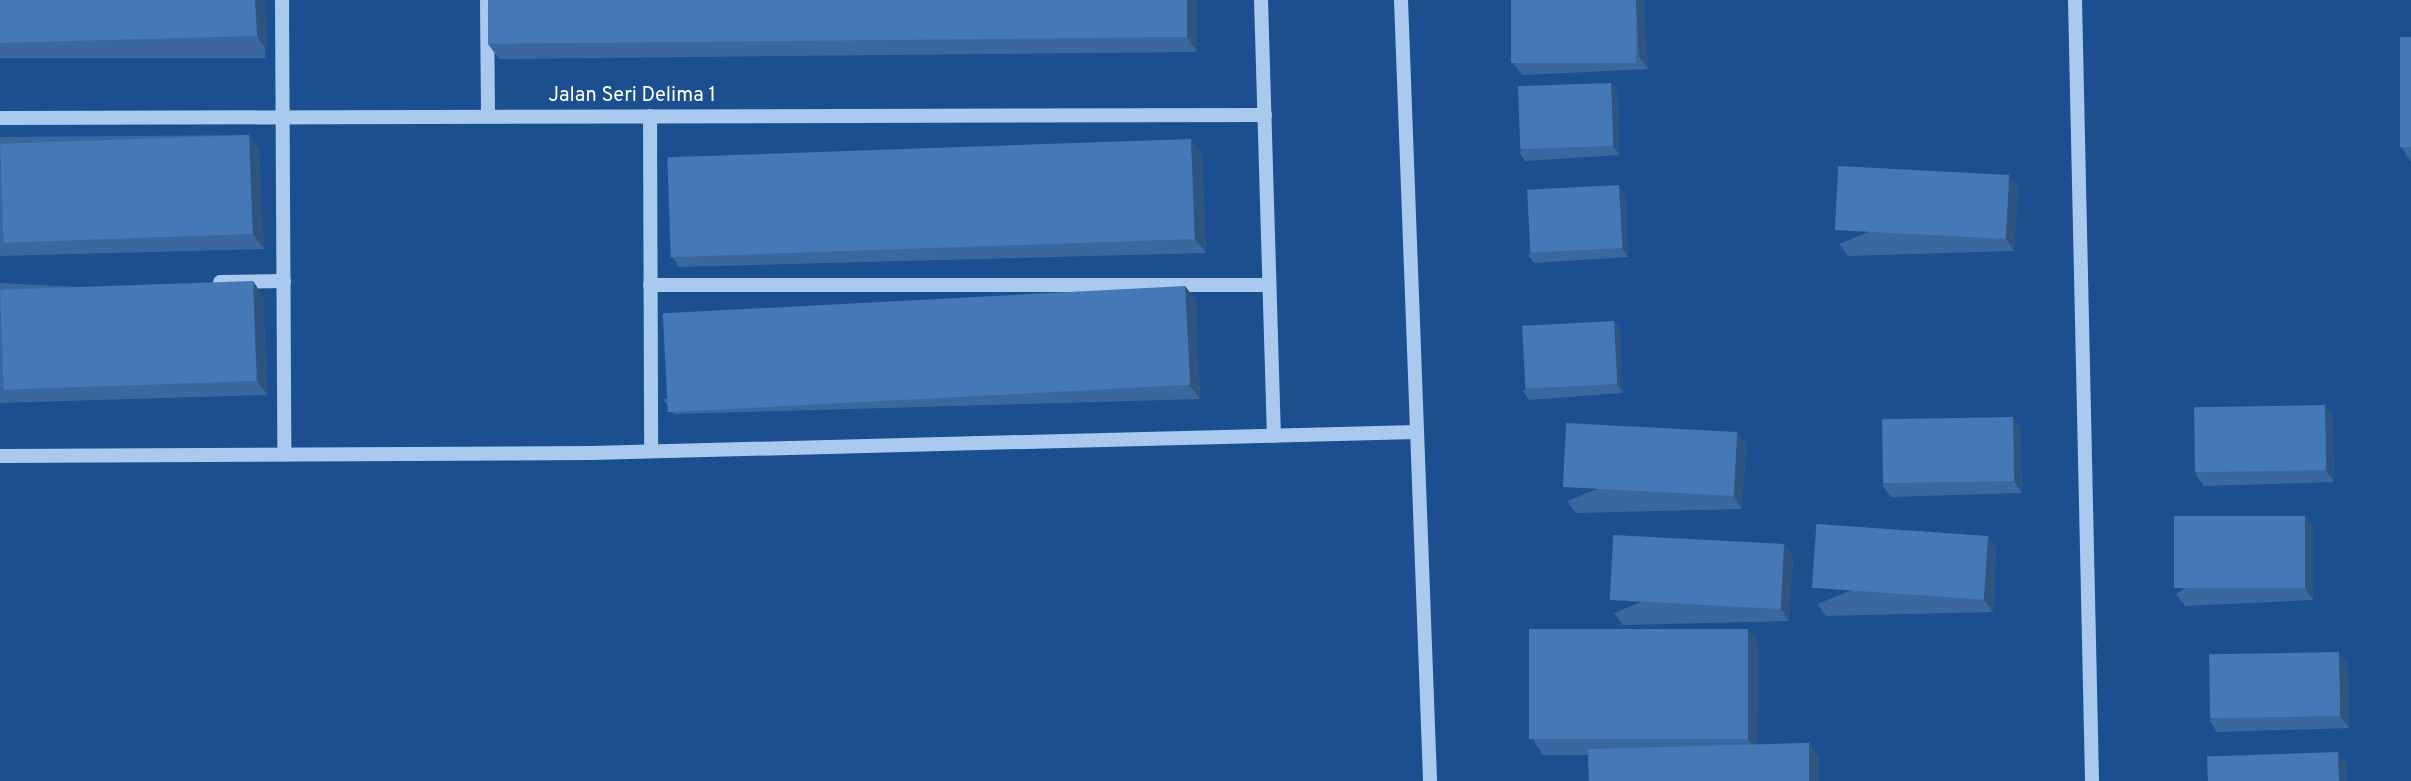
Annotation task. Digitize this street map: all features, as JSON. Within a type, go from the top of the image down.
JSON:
[{"type":"street","points":[[282,0],[284,454]]},
{"type":"street","points":[[487,0],[488,116]]},
{"type":"street","points":[[1261,0],[1274,436]]},
{"type":"street","points":[[1401,0],[1430,781]]},
{"type":"street","points":[[2075,0],[2092,781]]},
{"type":"street","name":"Jalan Seri Delima 1","points":[[0,118],[1265,115]]},
{"type":"street","points":[[650,116],[651,451]]},
{"type":"street","points":[[205,282],[284,281]]},
{"type":"street","points":[[650,285],[1269,285]]},
{"type":"street","points":[[0,456],[651,451],[1417,432]]},
{"type":"building","points":[[0,0],[255,0],[257,36],[0,43]]},
{"type":"building","points":[[488,0],[1187,0],[1187,37],[488,44]]},
{"type":"building","points":[[1511,0],[1636,0],[1636,63],[1511,63]]},
{"type":"building","points":[[2400,37],[2411,37],[2411,147],[2400,147]]},
{"type":"building","points":[[1611,83],[1613,146],[1520,149],[1518,86]]},
{"type":"building","points":[[249,135],[252,234],[4,243],[0,144]]},
{"type":"building","points":[[1191,139],[1194,239],[671,257],[667,157]]},
{"type":"building","points":[[1838,166],[2009,175],[2006,239],[1835,230]]},
{"type":"building","points":[[1619,185],[1622,248],[1530,253],[1527,190]]},
{"type":"building","points":[[253,281],[256,381],[4,390],[0,290]]},
{"type":"building","points":[[1185,286],[1190,385],[668,412],[663,313]]},
{"type":"building","points":[[1614,321],[1617,384],[1525,389],[1522,326]]},
{"type":"building","points":[[2325,405],[2326,470],[2195,472],[2194,407]]},
{"type":"building","points":[[2013,417],[2014,481],[1883,483],[1882,419]]},
{"type":"building","points":[[1566,423],[1737,432],[1734,496],[1563,487]]},
{"type":"building","points":[[2174,516],[2305,516],[2305,588],[2174,588]]},
{"type":"building","points":[[1816,524],[1988,536],[1984,600],[1812,588]]},
{"type":"building","points":[[1613,535],[1784,544],[1781,609],[1610,600]]},
{"type":"building","points":[[1529,629],[1748,629],[1748,739],[1529,739]]},
{"type":"building","points":[[2339,652],[2340,716],[2210,718],[2209,654]]},
{"type":"building","points":[[1809,743],[1809,781],[1589,781],[1588,749]]},
{"type":"building","points":[[2338,752],[2339,781],[2208,781],[2207,757]]}]
